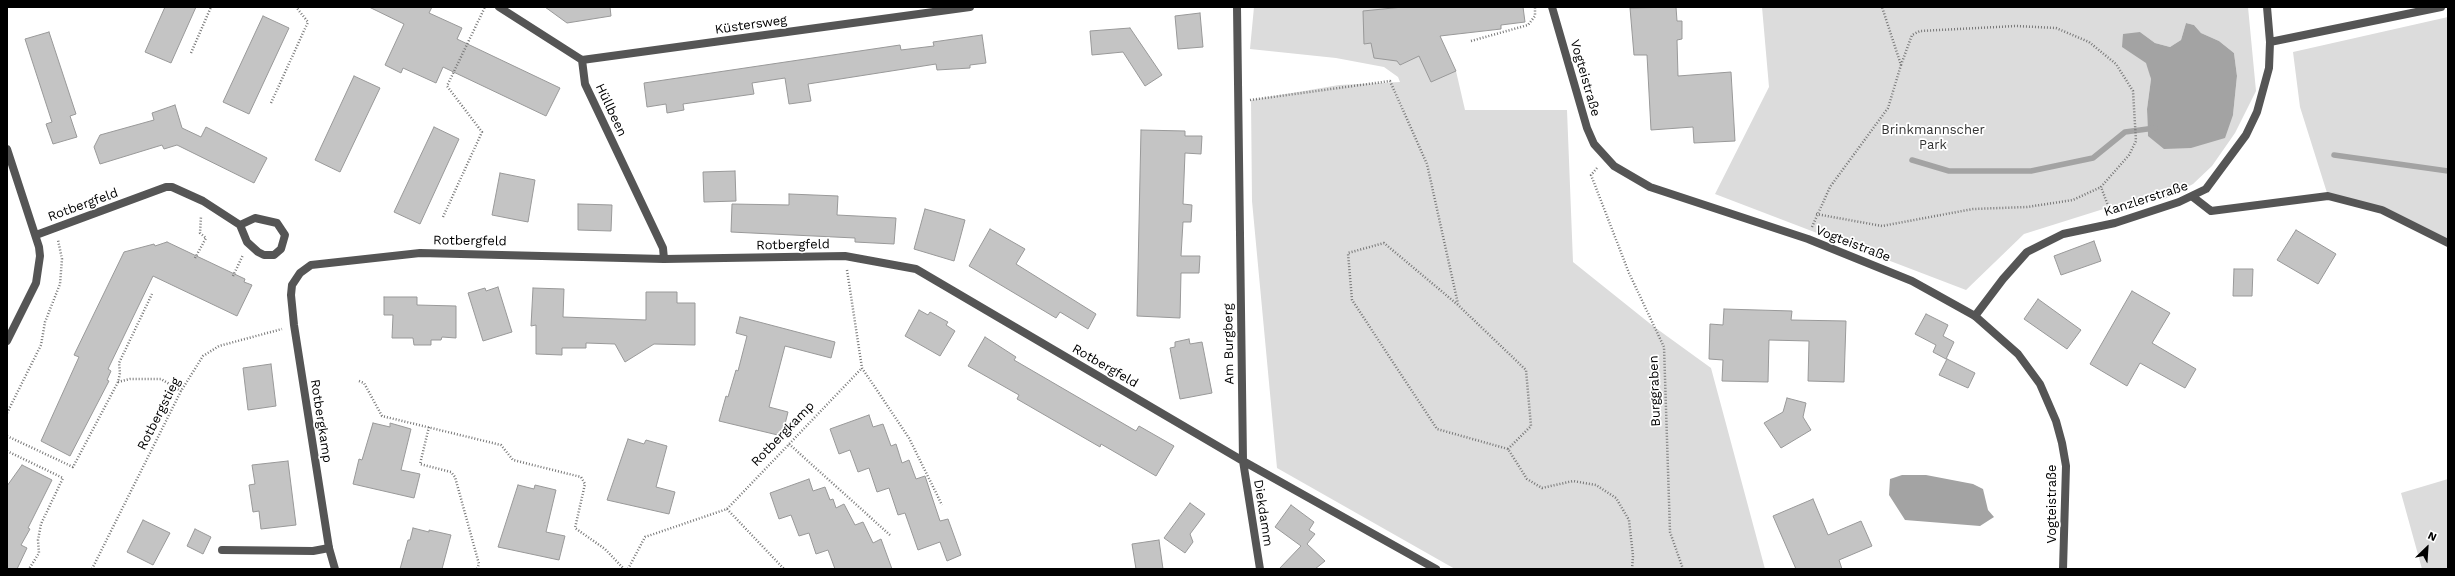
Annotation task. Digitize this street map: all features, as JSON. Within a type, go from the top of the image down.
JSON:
[{"type":"street","points":[[499,7],[582,60]]},
{"type":"street","name":"Küstersweg","points":[[582,60],[970,7]]},
{"type":"street","name":"Am Burgberg","points":[[1237,7],[1237,102],[1243,460]]},
{"type":"street","name":"Vogteistraße","points":[[1552,7],[1587,128],[1594,144],[1604,158],[1628,176],[1650,187],[1808,239],[1912,281],[1975,316],[2018,354],[2040,384],[2056,421],[2066,466],[2063,569]]},
{"type":"street","name":"Kanzlerstraße","points":[[1975,316],[2003,279],[2027,252],[2063,234],[2115,223],[2193,197],[2206,189],[2216,179],[2246,135],[2257,112],[2265,86],[2269,68],[2270,42],[2267,7]]},
{"type":"street","points":[[2270,42],[2441,7]]},
{"type":"street","name":"Hüllbeen","points":[[582,60],[585,84],[663,248],[664,259]]},
{"type":"street","points":[[7,149],[36,235]]},
{"type":"street","name":"Rotbergfeld","points":[[7,341],[31,294],[38,273],[40,256],[36,235],[166,187],[177,188],[203,201],[240,224]]},
{"type":"street","points":[[2193,197],[2211,211],[2328,196],[2382,210],[2448,243]]},
{"type":"street","points":[[263,218],[278,223],[283,230],[283,245],[274,255],[264,255],[251,248],[240,224],[250,219],[263,218]]},
{"type":"street","name":"Rotbergfeld","points":[[297,277],[307,267],[317,264],[420,253],[664,259],[845,256],[916,269],[1243,460]]},
{"type":"street","name":"Rotbergkamp","points":[[297,277],[291,295],[294,325],[329,548],[335,569]]},
{"type":"street","points":[[1243,460],[1436,569]]},
{"type":"street","name":"Diekdamm","points":[[1243,460],[1260,569]]},
{"type":"street","points":[[222,550],[313,551],[329,548]]},
{"type":"path","points":[[191,53],[212,7]]},
{"type":"path","points":[[271,103],[308,22],[296,7]]},
{"type":"path","points":[[443,217],[482,132],[447,86],[485,7]]},
{"type":"path","points":[[1471,40],[1528,25],[1534,16],[1535,7]]},
{"type":"path","points":[[1882,7],[1901,65]]},
{"type":"path","points":[[1808,239],[1816,214],[1830,187],[1888,108],[1912,35],[1920,31],[2016,26],[2056,28],[2089,42],[2116,64],[2134,91],[2136,141],[2130,155],[2101,187],[2073,200],[2026,207],[1974,209],[1882,226],[1816,214]]},
{"type":"path","points":[[1237,102],[1390,81],[1427,164],[1458,304]]},
{"type":"path","name":"Burggraben","points":[[1604,158],[1591,175],[1629,273],[1664,347],[1670,532],[1683,569]]},
{"type":"path","points":[[2101,187],[2115,223]]},
{"type":"path","points":[[196,258],[206,238],[200,233],[203,201]]},
{"type":"path","points":[[7,413],[41,345],[45,322],[60,284],[62,259],[55,228]]},
{"type":"path","points":[[1508,449],[1531,426],[1526,370],[1458,304],[1384,243],[1348,253],[1352,300],[1437,429],[1508,449],[1527,479],[1542,488],[1573,481],[1596,485],[1616,498],[1629,520],[1633,556],[1632,569]]},
{"type":"path","points":[[233,276],[243,255],[251,248]]},
{"type":"path","points":[[845,256],[862,368],[909,438],[942,505]]},
{"type":"path","points":[[7,436],[73,468],[118,382],[120,373],[119,363],[152,294]]},
{"type":"path","name":"Rotbergstieg","points":[[92,569],[181,391],[203,356],[219,346],[294,325]]},
{"type":"path","name":"Rotbergkamp","points":[[628,569],[645,537],[727,509],[862,368]]},
{"type":"path","points":[[118,382],[130,379],[161,379],[181,391]]},
{"type":"path","points":[[359,380],[364,383],[382,416],[501,445],[513,460],[581,477],[585,484],[575,528],[605,549],[624,569]]},
{"type":"path","points":[[429,427],[420,464],[451,472],[455,477],[479,564],[477,569]]},
{"type":"path","points":[[789,444],[890,535]]},
{"type":"path","points":[[7,451],[63,478],[41,524],[39,553],[29,569]]},
{"type":"path","points":[[727,509],[784,569]]},
{"type":"green space","points":[[1254,7],[1419,7],[1456,71],[1465,110],[1567,110],[1573,262],[1653,326],[1711,368],[1765,569],[1455,569],[1277,468],[1252,201],[1251,100],[1339,85],[1400,82],[1398,77],[1384,67],[1336,58],[1250,49]]},
{"type":"green space","name":"Brinkmannscher Park","points":[[1762,7],[2248,7],[2256,91],[2235,133],[2212,166],[2193,184],[2165,199],[2113,206],[2024,234],[1966,290],[1715,194],[1769,87]],"holes":[[[2186,23],[2194,25],[2201,33],[2219,41],[2234,53],[2237,76],[2233,115],[2148,136],[2147,109],[2151,79],[2140,32],[2155,43],[2170,47],[2181,40]]]},
{"type":"green space","points":[[2448,17],[2448,243],[2382,210],[2328,196],[2300,107],[2293,52]]},
{"type":"green space","points":[[2448,479],[2448,569],[2422,569],[2401,493]]},
{"type":"shaded area","points":[[2186,23],[2194,25],[2201,33],[2219,41],[2234,53],[2237,76],[2233,115],[2225,138],[2191,148],[2164,149],[2148,136],[2147,109],[2151,79],[2146,63],[2122,47],[2123,34],[2140,32],[2155,43],[2170,47],[2181,40]]},
{"type":"shaded area","points":[[1902,475],[1926,475],[1973,484],[1983,489],[1988,510],[1994,517],[1980,526],[1905,520],[1889,495],[1890,479]]},
{"type":"building","points":[[165,7],[196,7],[171,63],[145,52]]},
{"type":"building","points":[[369,7],[432,7],[429,13],[462,28],[457,39],[560,88],[546,116],[443,67],[436,83],[403,68],[401,73],[385,65],[404,24]]},
{"type":"building","points":[[545,7],[610,7],[611,16],[567,23]]},
{"type":"building","points":[[1403,7],[1523,7],[1525,22],[1501,25],[1501,29],[1440,36],[1456,71],[1431,82],[1419,56],[1400,65],[1397,61],[1374,58],[1371,43],[1364,44],[1363,11]]},
{"type":"building","points":[[1676,7],[1677,21],[1682,21],[1682,39],[1677,40],[1678,76],[1731,72],[1735,141],[1694,143],[1693,127],[1651,130],[1647,55],[1634,55],[1630,8]]},
{"type":"building","points":[[1200,13],[1203,47],[1178,49],[1175,16]]},
{"type":"building","points":[[263,16],[289,28],[249,114],[223,102]]},
{"type":"building","points":[[1130,28],[1162,75],[1145,86],[1123,52],[1092,55],[1090,31]]},
{"type":"building","points":[[49,32],[76,114],[70,116],[77,137],[53,144],[46,124],[52,122],[25,39]]},
{"type":"building","points":[[982,35],[986,63],[970,65],[970,68],[937,70],[936,64],[808,84],[811,101],[789,104],[785,78],[752,83],[754,94],[683,104],[684,110],[667,113],[666,104],[647,107],[644,83],[900,45],[901,50],[934,46],[933,42]]},
{"type":"building","points":[[354,76],[380,88],[340,172],[315,160]]},
{"type":"building","points":[[175,105],[182,128],[201,137],[206,127],[267,158],[254,183],[177,145],[164,149],[162,145],[100,164],[94,147],[100,135],[154,120],[152,113]]},
{"type":"building","points":[[434,127],[459,139],[420,224],[394,212]]},
{"type":"building","points":[[1141,130],[1185,131],[1185,136],[1202,136],[1201,154],[1185,153],[1183,204],[1192,205],[1191,222],[1183,222],[1181,256],[1200,256],[1199,273],[1181,273],[1180,318],[1137,316]]},
{"type":"building","points":[[735,171],[736,201],[704,202],[703,172]]},
{"type":"building","points":[[500,173],[535,180],[528,222],[492,215]]},
{"type":"building","points":[[789,194],[838,196],[837,215],[896,218],[894,244],[855,242],[855,238],[731,232],[732,204],[789,205]]},
{"type":"building","points":[[578,204],[612,205],[611,231],[578,230]]},
{"type":"building","points":[[925,209],[965,220],[954,261],[914,249]]},
{"type":"building","points":[[990,229],[1025,249],[1016,264],[1096,314],[1088,329],[1060,312],[1056,318],[969,266]]},
{"type":"building","points":[[2296,230],[2336,254],[2318,284],[2277,260]]},
{"type":"building","points":[[2094,241],[2101,261],[2061,275],[2054,256]]},
{"type":"building","points":[[167,242],[245,279],[244,282],[252,285],[237,316],[153,276],[108,369],[111,371],[107,380],[109,381],[70,456],[41,441],[79,357],[74,355],[124,252]]},
{"type":"building","points":[[2234,269],[2253,269],[2252,296],[2233,296]]},
{"type":"building","points":[[498,287],[512,332],[483,341],[468,293],[485,288],[486,291]]},
{"type":"building","points":[[533,288],[564,289],[563,317],[646,320],[646,292],[677,292],[677,303],[695,303],[695,345],[654,344],[625,362],[615,344],[586,343],[586,348],[562,348],[562,355],[536,354],[536,325],[531,326]]},
{"type":"building","points":[[2132,291],[2170,313],[2152,343],[2196,369],[2185,388],[2140,363],[2127,386],[2090,364]]},
{"type":"building","points":[[384,297],[417,297],[417,305],[456,306],[456,338],[442,337],[441,340],[431,340],[431,345],[414,345],[413,338],[392,338],[393,315],[384,315]]},
{"type":"building","points":[[2038,299],[2081,330],[2067,349],[2024,319]]},
{"type":"building","points":[[1724,309],[1792,311],[1791,320],[1846,321],[1844,382],[1808,381],[1809,341],[1769,340],[1768,382],[1722,381],[1723,360],[1709,359],[1710,324],[1723,325]]},
{"type":"building","points":[[919,310],[928,315],[930,312],[948,322],[946,325],[955,331],[940,356],[905,336]]},
{"type":"building","points":[[1926,314],[1948,325],[1943,336],[1954,342],[1946,359],[1933,352],[1936,345],[1915,334]]},
{"type":"building","points":[[740,317],[835,342],[831,358],[785,346],[769,407],[788,412],[782,436],[719,421],[726,396],[728,397],[736,370],[738,371],[747,336],[736,333]]},
{"type":"building","points":[[985,337],[1016,357],[1014,360],[1136,431],[1139,426],[1174,446],[1156,476],[1101,444],[1100,447],[1017,399],[1019,395],[968,366]]},
{"type":"building","points":[[1189,339],[1190,344],[1202,342],[1212,393],[1180,399],[1170,348],[1175,347],[1175,342]]},
{"type":"building","points":[[1947,359],[1975,373],[1968,388],[1939,375]]},
{"type":"building","points":[[271,364],[276,406],[248,410],[243,368]]},
{"type":"building","points":[[1787,398],[1806,403],[1803,417],[1811,430],[1781,448],[1764,423],[1783,412]]},
{"type":"building","points":[[869,415],[873,427],[883,424],[891,446],[896,444],[902,463],[909,460],[916,479],[925,476],[940,521],[948,519],[961,555],[947,561],[940,542],[918,550],[905,513],[898,515],[889,488],[877,492],[869,468],[858,472],[850,450],[839,454],[830,429]]},
{"type":"building","points":[[373,423],[390,427],[390,423],[411,429],[401,470],[420,474],[414,498],[353,484],[359,459],[362,460]]},
{"type":"building","points":[[628,439],[644,444],[646,440],[667,446],[656,487],[675,492],[669,514],[607,500]]},
{"type":"building","points":[[288,461],[296,525],[261,529],[259,511],[253,512],[249,485],[255,484],[252,465]]},
{"type":"building","points":[[22,465],[52,480],[28,528],[30,529],[21,545],[27,548],[17,569],[7,569],[7,486]]},
{"type":"building","points":[[809,479],[813,491],[825,487],[830,500],[833,499],[836,508],[844,504],[855,525],[863,522],[873,543],[881,539],[892,569],[835,569],[828,550],[816,554],[809,533],[799,536],[791,515],[779,519],[770,493]]},
{"type":"building","points":[[518,485],[534,489],[535,485],[556,490],[546,532],[565,536],[559,560],[498,547]]},
{"type":"building","points":[[1813,499],[1828,535],[1861,521],[1872,546],[1839,560],[1842,569],[1796,569],[1773,516]]},
{"type":"building","points":[[1190,503],[1205,514],[1190,534],[1193,542],[1185,553],[1164,538]]},
{"type":"building","points":[[1291,505],[1314,522],[1309,530],[1315,534],[1307,544],[1325,561],[1315,569],[1279,569],[1301,546],[1275,527]]},
{"type":"building","points":[[143,520],[170,533],[153,565],[127,552]]},
{"type":"building","points":[[413,528],[451,535],[442,569],[400,569]]},
{"type":"building","points":[[195,529],[211,537],[203,554],[187,546]]},
{"type":"building","points":[[1159,540],[1163,569],[1136,569],[1132,544]]},
{"type":"waterway","points":[[1912,160],[1949,171],[2031,171],[2093,158],[2125,132],[2155,128]]},
{"type":"waterway","points":[[2334,155],[2448,171]]}]
